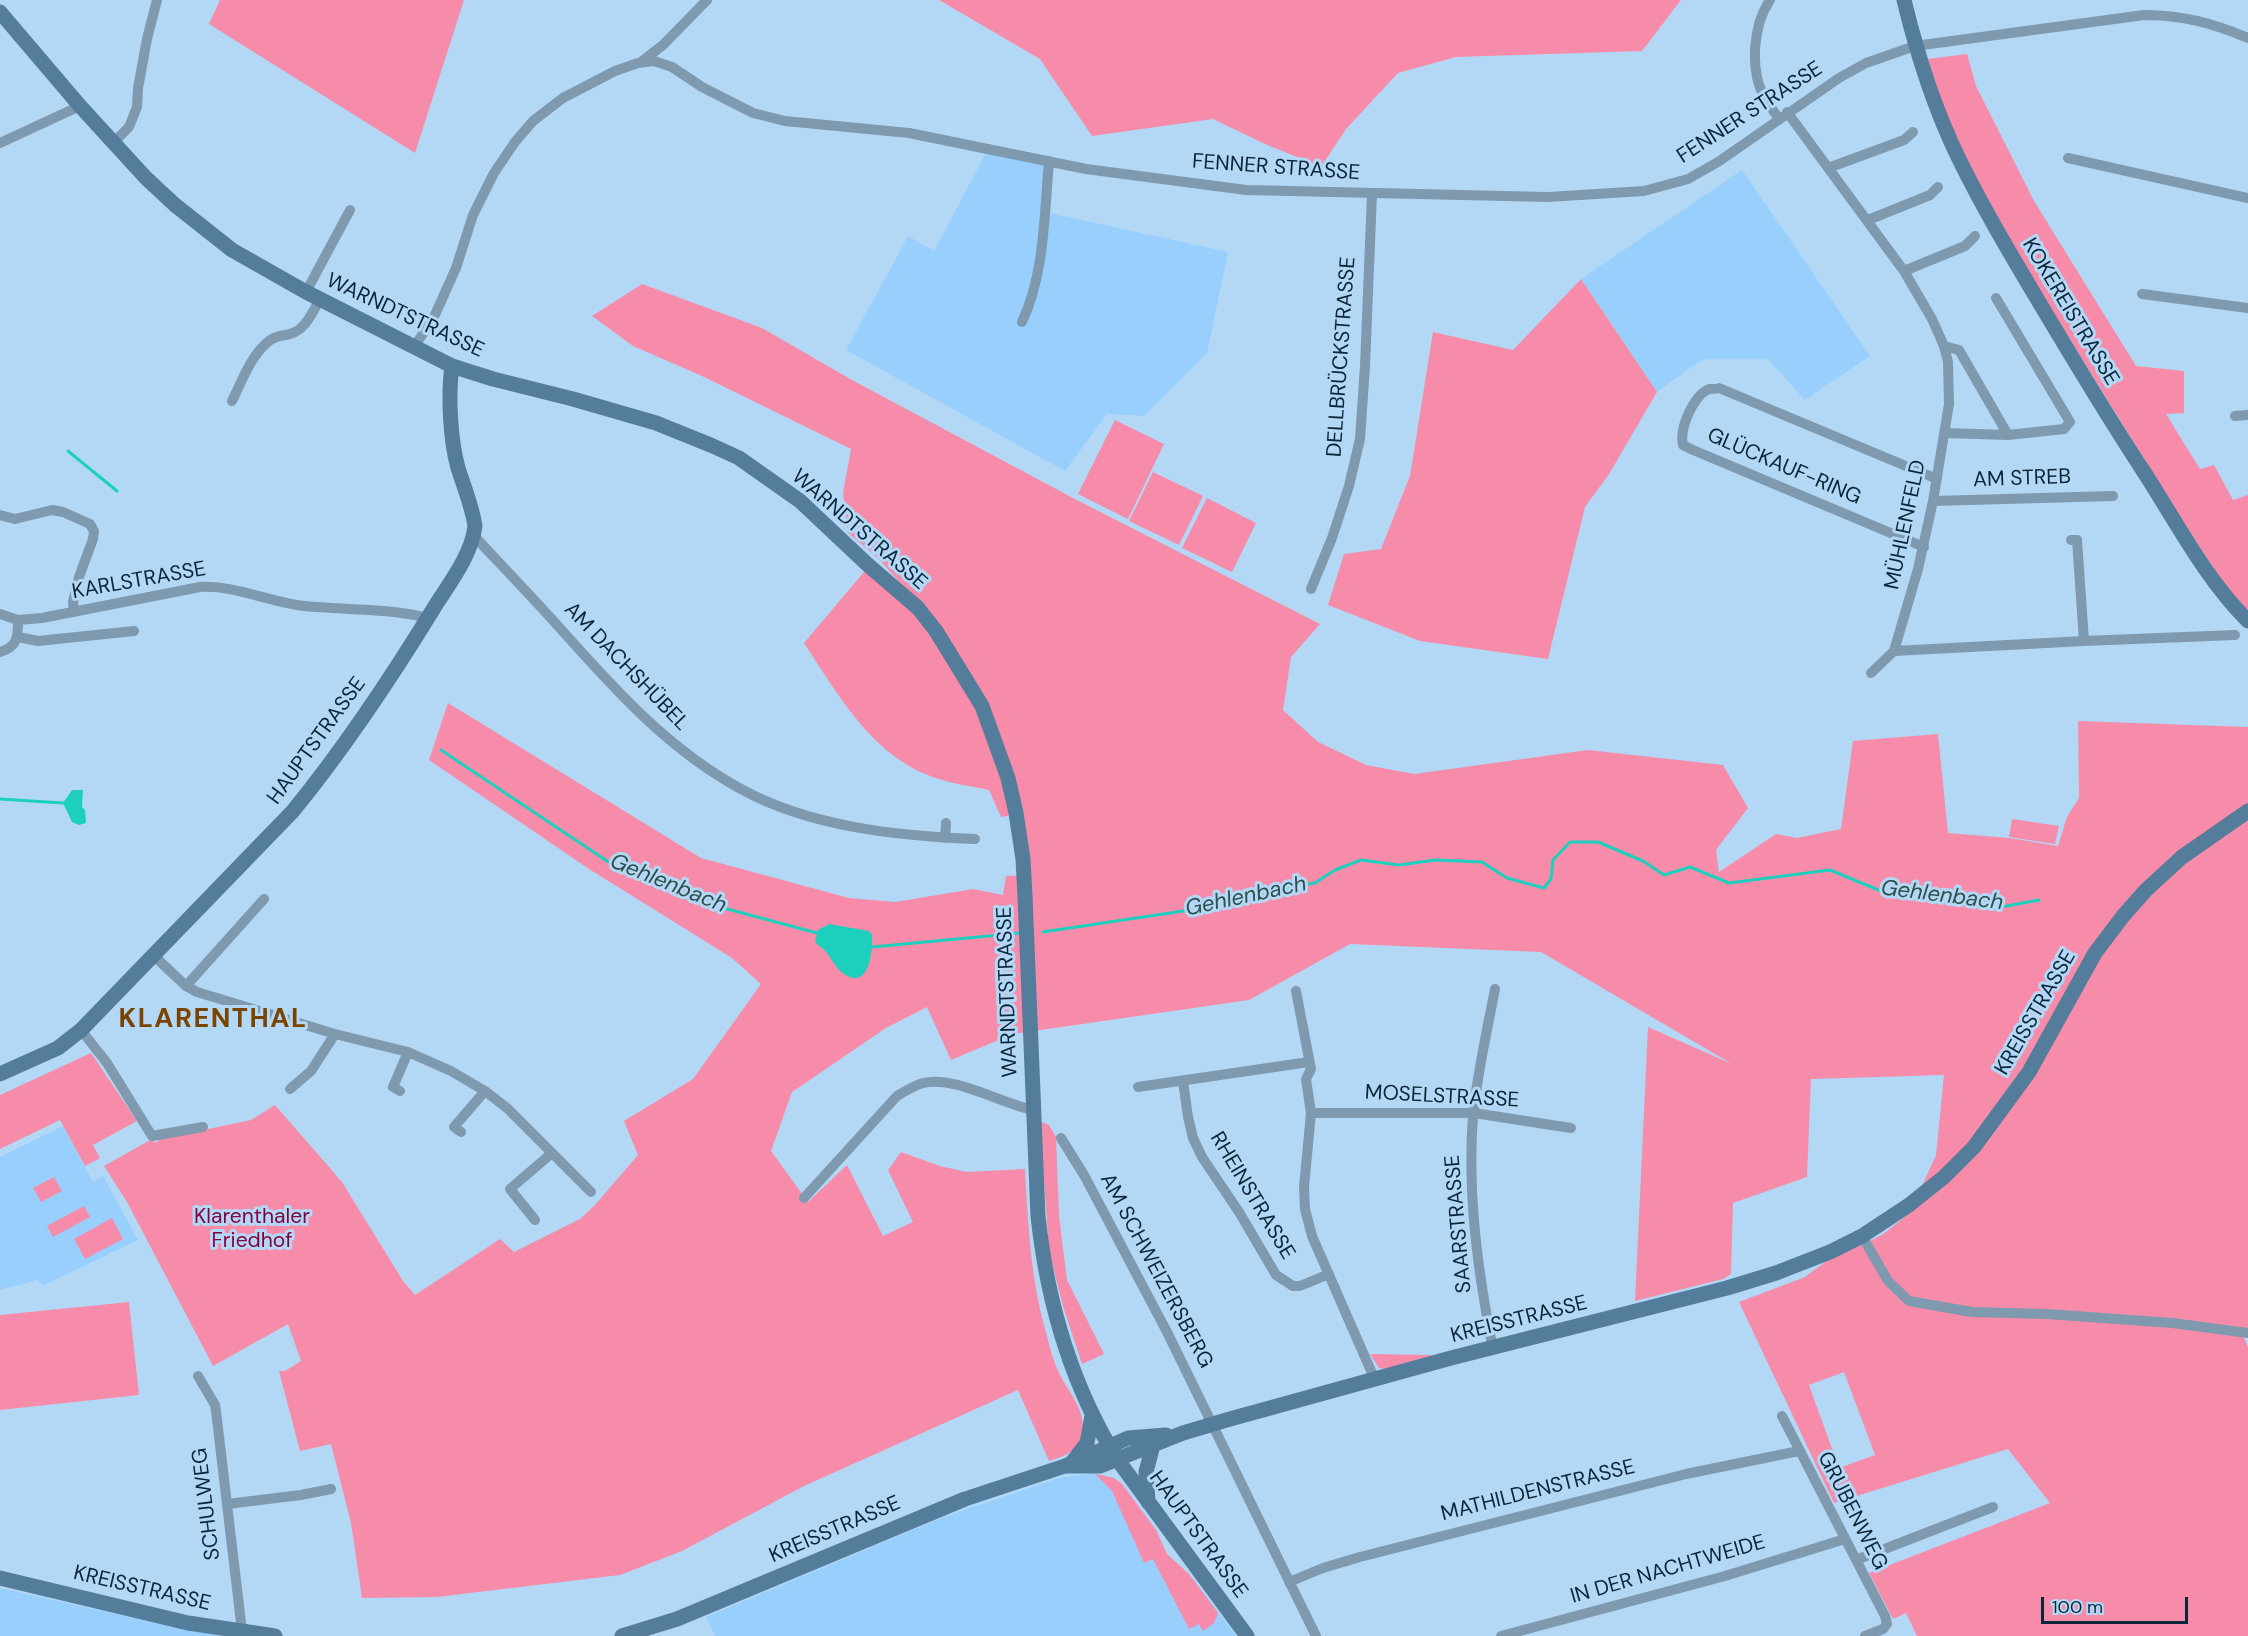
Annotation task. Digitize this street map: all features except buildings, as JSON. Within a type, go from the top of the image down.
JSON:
[{"type":"street","points":[[113,143],[129,127],[137,107],[147,39],[157,0]]},
{"type":"street","points":[[638,63],[654,54],[707,0]]},
{"type":"street","name":"MÜHLENFELD","points":[[1770,0],[1758,29],[1755,56],[1763,95],[1828,168],[1868,220],[1904,271],[1932,319],[1944,346],[1950,385],[1945,434],[1924,547],[1894,651]]},
{"type":"street","name":"KOKEREISTRASSE","points":[[1904,0],[1915,46],[1958,158],[2007,247],[2111,422],[2207,573],[2229,602],[2248,621]]},
{"type":"street","name":"WARNDTSTRASSE","points":[[0,12],[113,143],[175,206],[250,261],[452,366],[493,380],[573,399],[656,423],[739,458],[800,501],[918,608],[936,631],[981,706],[1005,768],[1016,813],[1026,896],[1033,1110],[1042,1252],[1069,1357],[1092,1413],[1113,1453]]},
{"type":"street","name":"FENNER STRASSE","points":[[414,347],[434,317],[456,268],[473,215],[494,173],[515,142],[533,121],[562,98],[615,71],[638,63],[654,62],[672,67],[702,87],[753,113],[785,121],[909,133],[1086,169],[1246,190],[1548,197],[1658,189],[1688,179],[1866,63],[1915,46],[2144,15],[2169,15],[2195,19],[2248,38]]},
{"type":"street","points":[[0,143],[80,106]]},
{"type":"street","points":[[1828,168],[1904,140],[1913,132]]},
{"type":"street","points":[[2068,158],[2248,198]]},
{"type":"street","points":[[1022,322],[1035,290],[1049,161]]},
{"type":"street","points":[[1868,220],[1929,195],[1938,187]]},
{"type":"street","name":"DELLBRÜCKSTRASSE","points":[[1311,589],[1332,538],[1360,439],[1372,194]]},
{"type":"street","points":[[306,292],[350,210]]},
{"type":"street","points":[[1904,271],[1965,246],[1975,236]]},
{"type":"street","points":[[2142,294],[2248,308]]},
{"type":"street","points":[[1945,434],[2008,435],[2064,429],[2070,422],[1996,298]]},
{"type":"street","points":[[232,400],[262,348],[275,336],[297,332],[320,299]]},
{"type":"street","points":[[1944,346],[1959,351],[2008,435]]},
{"type":"street","points":[[452,366],[449,386],[453,441],[457,466],[476,526],[474,536]]},
{"type":"street","name":"GLÜCKAUF-RING","points":[[1924,547],[1693,450],[1683,445],[1681,438],[1684,423],[1699,398],[1709,389],[1719,388],[1937,479]]},
{"type":"street","points":[[2235,416],[2248,415]]},
{"type":"street","name":"AM STREB","points":[[1933,501],[2113,496]]},
{"type":"street","points":[[0,515],[15,519],[52,510],[63,512],[90,524],[94,531],[93,539],[79,577],[73,602],[74,612]]},
{"type":"street","name":"HAUPTSTRASSE","points":[[0,1074],[58,1048],[81,1030],[293,811],[340,750],[428,618],[465,556],[474,536]]},
{"type":"street","name":"AM DACHSHÜBEL","points":[[474,536],[642,717],[675,746],[741,790],[778,806],[869,830],[975,839]]},
{"type":"street","points":[[2071,540],[2077,540],[2084,641]]},
{"type":"street","name":"KARLSTRASSE","points":[[0,614],[18,620],[215,586],[228,587],[273,601],[385,610],[428,618]]},
{"type":"street","points":[[0,652],[13,646],[18,637],[18,620]]},
{"type":"street","points":[[18,637],[38,641],[134,631]]},
{"type":"street","points":[[1871,673],[1894,651],[2235,635]]},
{"type":"street","name":"KREISSTRASSE","points":[[1113,1453],[1153,1445],[1182,1433],[1214,1424],[1776,1273],[1830,1252],[1862,1236],[1910,1205],[1944,1177],[1974,1147],[2029,1072],[2095,953],[2123,916],[2146,890],[2182,857],[2248,811]]},
{"type":"street","points":[[945,837],[946,823]]},
{"type":"street","points":[[186,986],[264,899]]},
{"type":"street","points":[[153,955],[186,986],[197,992],[335,1034],[408,1053],[451,1071],[485,1091],[507,1108],[591,1192]]},
{"type":"street","name":"SAARSTRASSE","points":[[1493,1349],[1473,1204],[1474,1113],[1495,989]]},
{"type":"street","name":"RHEINSTRASSE","points":[[1296,991],[1311,1069],[1306,1079],[1311,1113],[1304,1187],[1305,1209],[1312,1236],[1375,1380]]},
{"type":"street","points":[[81,1030],[107,1062],[152,1136],[203,1127]]},
{"type":"street","points":[[290,1089],[311,1071],[335,1034]]},
{"type":"street","points":[[400,1091],[393,1087],[408,1053]]},
{"type":"street","points":[[1138,1087],[1309,1062]]},
{"type":"street","name":"RHEINSTRASSE","points":[[1183,1081],[1188,1118],[1193,1138],[1202,1157],[1239,1212],[1276,1275],[1293,1286],[1300,1286],[1329,1274]]},
{"type":"street","points":[[804,1198],[897,1096],[909,1088],[925,1083],[954,1084],[1017,1107],[1033,1110]]},
{"type":"street","points":[[461,1132],[454,1127],[485,1091]]},
{"type":"street","name":"MOSELSTRASSE","points":[[1311,1113],[1474,1113],[1571,1128]]},
{"type":"street","name":"AM SCHWEIZERSBERG","points":[[1061,1138],[1084,1175],[1214,1424],[1316,1636]]},
{"type":"street","points":[[535,1220],[510,1189],[552,1153]]},
{"type":"street","points":[[1862,1236],[1888,1281],[1910,1301],[1972,1312],[2048,1314],[2172,1323],[2248,1334]]},
{"type":"street","name":"SCHULWEG","points":[[198,1376],[215,1405],[242,1631]]},
{"type":"street","points":[[1067,1465],[1079,1455],[1087,1443],[1092,1413]]},
{"type":"street","name":"GRUBENWEG","points":[[1782,1416],[1885,1616],[1887,1624],[1882,1629],[1865,1636]]},
{"type":"street","name":"KREISSTRASSE","points":[[622,1636],[677,1619],[965,1499],[1067,1465],[1100,1466],[1128,1438],[1182,1433]]},
{"type":"street","points":[[1148,1502],[1146,1472],[1153,1445]]},
{"type":"street","name":"MATHILDENSTRASSE","points":[[1289,1582],[1323,1568],[1372,1554],[1686,1474],[1799,1451]]},
{"type":"street","name":"HAUPTSTRASSE","points":[[1113,1453],[1247,1636]]},
{"type":"street","points":[[227,1504],[301,1496],[331,1490]]},
{"type":"street","points":[[1856,1560],[1994,1507]]},
{"type":"street","name":"IN DER NACHTWEIDE","points":[[1501,1636],[1725,1576],[1845,1539]]},
{"type":"street","name":"KREISSTRASSE","points":[[0,1578],[188,1623],[275,1636]]},
{"type":"shaded area","points":[[986,153],[1054,167],[1050,213],[1228,252],[1207,353],[1144,416],[1107,414],[1065,471],[846,350],[908,236],[934,251]]},
{"type":"shaded area","points":[[1742,170],[1870,356],[1805,400],[1768,359],[1703,359],[1657,392],[1581,279]]},
{"type":"shaded area","points":[[72,790],[83,790],[82,807],[85,810],[86,823],[79,825],[72,822],[63,803]]},
{"type":"shaded area","points":[[829,924],[869,931],[872,935],[872,950],[868,967],[859,977],[852,978],[841,972],[815,942],[818,930]]},
{"type":"shaded area","points":[[63,1126],[93,1182],[103,1176],[138,1240],[42,1286],[38,1280],[0,1290],[0,1157]]},
{"type":"shaded area","points":[[1095,1473],[1114,1478],[1122,1484],[1156,1530],[1167,1554],[1195,1581],[1236,1636],[715,1636],[706,1617],[941,1518],[1059,1478]]},
{"type":"shaded area","points":[[0,1588],[187,1630],[226,1636],[0,1636]]},
{"type":"green space","points":[[220,0],[464,0],[415,153],[209,24]]},
{"type":"green space","points":[[939,0],[1681,0],[1642,51],[1456,57],[1398,73],[1346,129],[1321,167],[1213,119],[1092,136],[1040,59]]},
{"type":"green space","points":[[1967,54],[1976,86],[2034,201],[2136,366],[2184,371],[2184,413],[2166,414],[2200,469],[2214,465],[2233,500],[2248,495],[2248,612],[2234,599],[2178,514],[2004,233],[1964,155],[1939,99],[1927,59]]},
{"type":"green space","points":[[1581,279],[1657,392],[1609,474],[1585,507],[1548,659],[1420,641],[1328,605],[1344,554],[1381,549],[1410,476],[1433,332],[1513,350]]},
{"type":"green space","name":"Klarenthaler Friedhof","points":[[642,284],[762,328],[852,380],[1073,498],[1320,624],[1291,657],[1283,710],[1318,742],[1366,765],[1414,774],[1588,750],[1723,765],[1748,808],[1716,850],[1719,872],[1776,834],[1797,838],[1841,829],[1853,741],[1938,734],[1948,833],[2009,838],[2058,846],[2067,817],[2079,798],[2078,721],[2248,727],[2248,1336],[2243,1335],[2248,1347],[2248,1636],[1917,1636],[1906,1613],[1893,1619],[1869,1573],[2050,1503],[2008,1449],[1834,1503],[1739,1302],[1805,1277],[1825,1262],[1882,1235],[1929,1198],[1922,1186],[1936,1155],[1944,1075],[1811,1079],[1807,1177],[1733,1203],[1731,1274],[1723,1279],[1635,1301],[1648,1027],[1732,1064],[1541,952],[1350,944],[1249,1000],[1013,1034],[951,1060],[927,1007],[886,1028],[792,1092],[771,1151],[808,1202],[847,1165],[883,1236],[913,1222],[888,1170],[901,1152],[940,1166],[967,1172],[1025,1169],[1031,1253],[1037,1295],[1056,1366],[1079,1408],[1083,1422],[1080,1442],[1072,1451],[1049,1461],[1018,1390],[804,1486],[682,1551],[620,1575],[437,1597],[362,1598],[351,1523],[331,1444],[300,1451],[279,1371],[285,1371],[301,1361],[288,1324],[213,1366],[127,1202],[104,1166],[152,1139],[155,1143],[161,1139],[251,1120],[275,1105],[342,1182],[403,1281],[415,1295],[500,1239],[514,1252],[580,1219],[638,1155],[624,1121],[693,1079],[761,984],[732,958],[589,869],[429,760],[448,703],[701,858],[849,898],[895,902],[973,889],[1003,895],[1006,876],[1031,875],[1012,776],[920,605],[877,557],[848,533],[843,493],[851,449],[702,376],[633,346],[592,316]],"holes":[[[1844,1372],[1875,1455],[1839,1468],[1809,1385]]]},
{"type":"green space","points":[[1115,420],[1164,444],[1128,519],[1078,494]]},
{"type":"green space","points":[[1153,472],[1203,496],[1179,545],[1129,521]]},
{"type":"green space","points":[[1207,498],[1256,523],[1232,572],[1182,548]]},
{"type":"green space","points":[[869,566],[915,611],[979,708],[1013,815],[1001,817],[989,790],[930,776],[890,753],[857,720],[804,643]]},
{"type":"green space","points":[[2012,819],[2059,826],[2055,844],[2009,837]]},
{"type":"green space","points":[[91,1053],[137,1121],[93,1145],[100,1158],[85,1166],[60,1120],[0,1149],[0,1095]]},
{"type":"green space","points":[[1040,1121],[1049,1125],[1056,1137],[1059,1216],[1067,1280],[1104,1354],[1082,1364],[1063,1306],[1049,1251]]},
{"type":"green space","points":[[54,1177],[62,1191],[41,1202],[33,1188]]},
{"type":"green space","points":[[84,1206],[90,1217],[53,1237],[47,1226]]},
{"type":"green space","points":[[112,1218],[123,1239],[85,1259],[74,1239]]},
{"type":"green space","points":[[129,1302],[139,1395],[0,1410],[0,1315]]},
{"type":"green space","points":[[1370,1354],[1433,1355],[1385,1369],[1379,1368]]},
{"type":"green space","points":[[1095,1474],[1114,1478],[1122,1484],[1156,1530],[1167,1554],[1189,1574],[1218,1613],[1214,1623],[1203,1631],[1199,1624],[1189,1629],[1153,1559],[1144,1563],[1112,1491]]},
{"type":"waterway","name":"Gehlenbach","points":[[68,451],[117,491]]},
{"type":"waterway","name":"Gehlenbach","points":[[441,750],[613,865],[705,903],[817,933]]},
{"type":"waterway","name":"Gehlenbach","points":[[0,799],[63,803]]},
{"type":"waterway","name":"Gehlenbach","points":[[1043,932],[1243,902],[1295,886],[1315,883],[1335,870],[1361,860],[1399,865],[1435,860],[1482,862],[1507,878],[1544,888],[1551,879],[1553,860],[1570,842],[1598,842],[1643,861],[1664,875],[1690,867],[1729,883],[1830,870],[1881,891],[2001,907],[2039,900]]},
{"type":"waterway","name":"Gehlenbach","points":[[872,947],[1020,933]]},
{"type":"district","name":"KLARENTHAL","points":[[213,1020]]}]
